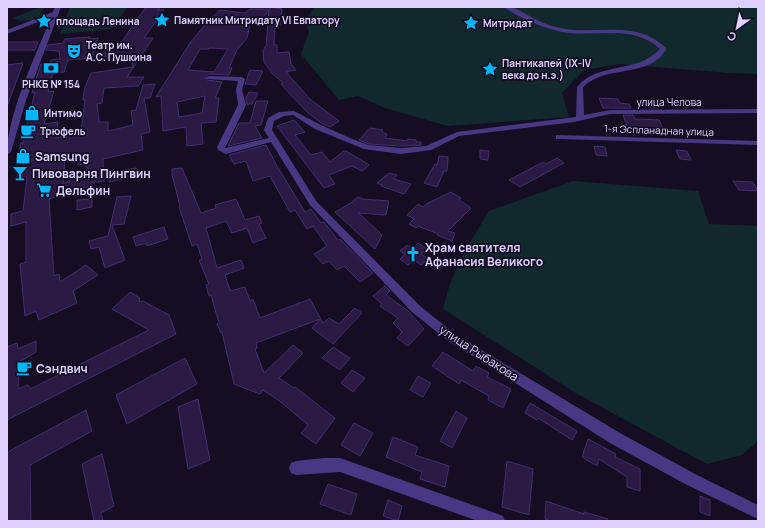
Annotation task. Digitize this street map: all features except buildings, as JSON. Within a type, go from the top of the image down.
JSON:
[{"type":"street","points":[[508,7],[557,30],[634,33],[655,39],[664,49],[657,57],[645,64],[589,78],[580,87],[580,118]]},
{"type":"street","points":[[7,32],[57,10]]},
{"type":"street","points":[[7,152],[22,100],[57,10]]},
{"type":"street","points":[[209,78],[242,78],[239,90],[242,105],[221,147],[222,150],[226,151],[274,139]]},
{"type":"street","name":"улица Челова","points":[[294,113],[318,127],[347,140],[367,147],[401,151],[428,148],[457,134],[574,120],[610,112],[758,111]]},
{"type":"street","name":"улица Рыбакова","points":[[294,113],[282,114],[271,120],[268,130],[313,203],[416,309],[451,337],[615,438],[692,480],[758,512]]},
{"type":"street","name":"1-я Эспланадная улица","points":[[559,136],[758,143]]},
{"type":"street","points":[[296,468],[340,465],[498,521]]},
{"type":"green space","points":[[41,7],[44,8],[41,14],[43,15],[25,21],[13,18]]},
{"type":"green space","points":[[70,7],[128,7],[111,29],[60,34]]},
{"type":"green space","points":[[314,7],[758,7],[758,74],[619,64],[584,70],[562,93],[569,117],[448,126],[385,108],[358,96],[339,100],[301,54],[309,32],[305,21]]},
{"type":"green space","points":[[573,181],[698,191],[709,224],[758,226],[758,441],[742,455],[707,464],[579,395],[443,309],[449,287],[460,259],[489,211]]},
{"type":"place","name":"Памятник Митридату VI Евпатору","points":[[162,20]]},
{"type":"place","name":"площадь Ленина","points":[[44,21]]},
{"type":"place","name":"Митридат","points":[[471,23]]},
{"type":"place","name":"Театр им. А.С. Пушкина","points":[[74,51]]},
{"type":"place","name":"РНКБ № 154","points":[[51,68]]},
{"type":"place","name":"Пантикапей (IX-IV века до н.э.)","points":[[490,69]]},
{"type":"place","name":"Интимо","points":[[32,113]]},
{"type":"place","name":"Трюфель","points":[[28,131]]},
{"type":"place","name":"Samsung","points":[[23,156]]},
{"type":"place","name":"Пивоварня Пингвин","points":[[20,173]]},
{"type":"place","name":"Дельфин","points":[[44,190]]},
{"type":"place","name":"Храм святителя Афанасия Великого","points":[[413,254]]},
{"type":"place","name":"Сэндвич","points":[[24,368]]}]
